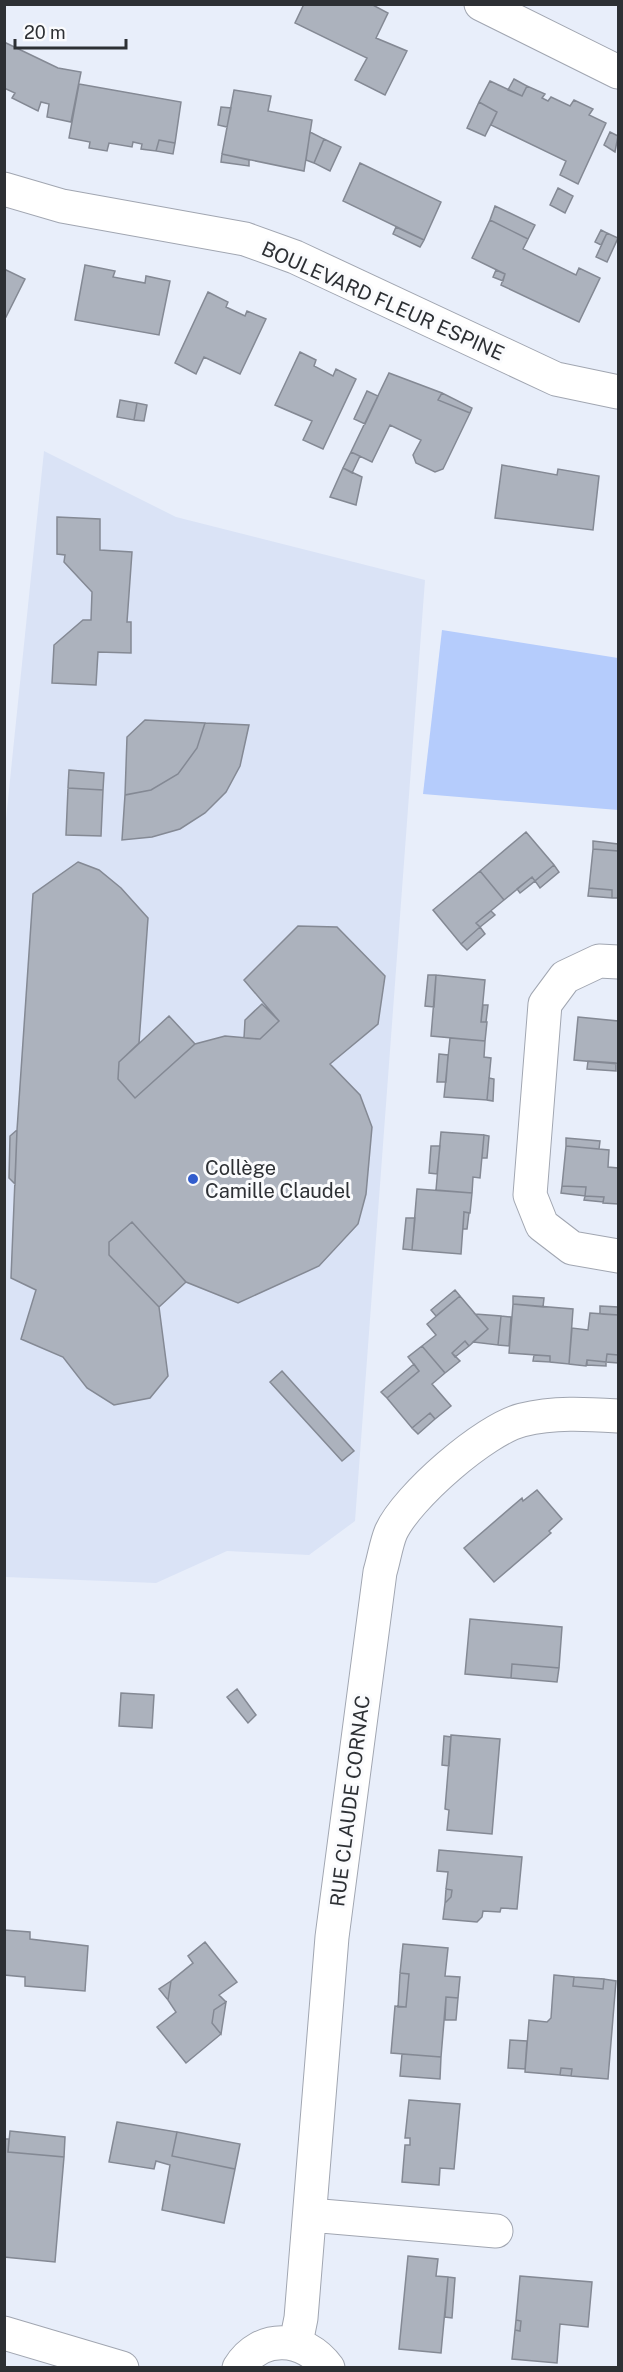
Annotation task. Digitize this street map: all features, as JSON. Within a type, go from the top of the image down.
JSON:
[{"type":"street","points":[[481,4],[618,72]]},
{"type":"street","name":"BOULEVARD FLEUR ESPINE","points":[[4,189],[62,206],[245,239],[295,257],[556,379],[618,392]]},
{"type":"street","points":[[618,962],[599,961],[565,977],[545,1004],[530,1195],[542,1225],[572,1248],[618,1256]]},
{"type":"street","name":"RUE CLAUDE CORNAC","points":[[296,2343],[301,2318],[332,1937],[380,1572],[391,1532],[412,1500],[482,1440],[520,1420],[559,1413],[618,1416]]},
{"type":"street","points":[[310,2215],[496,2231]]},
{"type":"street","points":[[4,2333],[122,2367]]},
{"type":"street","points":[[239,2367],[251,2353],[265,2345],[280,2341],[296,2343],[319,2356],[328,2367]]},
{"type":"shaded area","name":"Collège Camille Claudel","points":[[44,451],[176,517],[425,580],[355,1521],[309,1555],[227,1551],[156,1583],[5,1577],[4,838]]},
{"type":"shaded area","points":[[442,630],[618,658],[618,810],[423,794]]},
{"type":"building","points":[[304,4],[371,4],[388,13],[376,38],[407,51],[385,95],[355,80],[367,58],[295,23]]},
{"type":"building","points":[[4,42],[58,68],[81,72],[71,122],[47,117],[49,104],[41,102],[38,111],[12,98],[15,93],[4,88]]},
{"type":"building","points":[[514,79],[527,86],[522,96],[508,90]]},
{"type":"building","points":[[490,81],[522,96],[527,86],[545,94],[542,98],[548,101],[551,97],[570,106],[574,100],[593,109],[589,115],[606,123],[578,184],[560,175],[566,161],[491,125],[497,112],[479,102]]},
{"type":"building","points":[[79,84],[181,102],[175,143],[159,140],[156,151],[141,149],[142,144],[133,142],[132,147],[109,143],[107,151],[89,148],[90,142],[69,138]]},
{"type":"building","points":[[234,90],[271,96],[268,111],[312,120],[304,171],[222,154]]},
{"type":"building","points":[[479,102],[497,112],[485,136],[467,128]]},
{"type":"building","points":[[221,107],[231,108],[227,127],[218,125]]},
{"type":"building","points":[[310,132],[324,139],[314,163],[306,160]]},
{"type":"building","points":[[610,132],[618,136],[615,152],[604,145]]},
{"type":"building","points":[[324,139],[341,147],[330,171],[314,163]]},
{"type":"building","points":[[159,140],[175,143],[173,154],[156,151]]},
{"type":"building","points":[[222,154],[249,160],[249,166],[221,162]]},
{"type":"building","points":[[360,163],[441,202],[424,240],[343,201]]},
{"type":"building","points":[[558,188],[573,196],[565,213],[550,205]]},
{"type":"building","points":[[495,206],[535,225],[528,239],[490,220]]},
{"type":"building","points":[[490,220],[528,239],[523,249],[576,275],[579,268],[600,278],[579,322],[501,285],[505,274],[472,258]]},
{"type":"building","points":[[396,227],[424,240],[420,247],[393,234]]},
{"type":"building","points":[[601,230],[607,233],[601,245],[595,242]]},
{"type":"building","points":[[607,233],[618,238],[607,262],[596,257]]},
{"type":"building","points":[[85,265],[115,271],[113,277],[145,283],[146,276],[170,281],[159,335],[75,320]]},
{"type":"building","points":[[4,269],[25,279],[6,317],[4,316]]},
{"type":"building","points":[[496,270],[505,274],[503,281],[493,277]]},
{"type":"building","points":[[208,292],[228,302],[226,307],[245,316],[247,311],[266,319],[240,374],[204,357],[196,374],[175,363]]},
{"type":"building","points":[[300,352],[316,360],[314,366],[333,376],[336,369],[356,379],[323,449],[303,440],[312,421],[275,405]]},
{"type":"building","points":[[389,373],[442,393],[438,400],[470,413],[443,469],[435,472],[416,463],[413,455],[421,440],[390,425],[372,462],[351,452]]},
{"type":"building","points":[[367,391],[378,396],[365,424],[354,419]]},
{"type":"building","points":[[442,393],[472,408],[470,413],[438,400]]},
{"type":"building","points":[[120,400],[137,403],[134,420],[117,417]]},
{"type":"building","points":[[137,403],[147,405],[144,421],[134,420]]},
{"type":"building","points":[[351,452],[360,456],[352,473],[343,468]]},
{"type":"building","points":[[502,465],[557,475],[558,469],[599,476],[593,530],[495,518]]},
{"type":"building","points":[[343,468],[362,477],[356,505],[330,497]]},
{"type":"building","points":[[57,517],[100,519],[100,550],[132,552],[127,622],[131,622],[131,653],[98,652],[96,685],[52,683],[54,645],[83,620],[91,620],[92,592],[64,562],[65,555],[57,554]]},
{"type":"building","points":[[145,720],[205,723],[197,748],[178,774],[151,790],[125,795],[127,737]]},
{"type":"building","points":[[205,723],[249,725],[240,766],[226,792],[205,813],[180,829],[152,837],[122,840],[125,795],[151,790],[178,774],[197,748]]},
{"type":"building","points":[[69,770],[104,773],[103,790],[68,788]]},
{"type":"building","points":[[68,788],[103,790],[101,836],[66,835]]},
{"type":"building","points":[[526,832],[554,865],[535,881],[532,877],[504,900],[480,871]]},
{"type":"building","points":[[593,841],[618,844],[618,851],[593,849]]},
{"type":"building","points":[[593,849],[618,851],[618,898],[612,898],[612,890],[589,888]]},
{"type":"building","points":[[78,862],[99,870],[121,888],[148,918],[139,1043],[119,1062],[118,1079],[135,1098],[195,1044],[225,1036],[260,1039],[279,1021],[244,980],[298,926],[337,927],[385,976],[378,1024],[330,1064],[360,1095],[372,1127],[366,1194],[358,1224],[319,1266],[238,1303],[186,1282],[132,1222],[109,1242],[109,1255],[159,1307],[168,1376],[150,1398],[114,1405],[87,1388],[63,1357],[21,1339],[36,1290],[11,1278],[17,1130],[33,894]]},
{"type":"building","points":[[554,865],[559,872],[540,888],[535,881]]},
{"type":"building","points":[[480,871],[504,900],[476,923],[480,927],[461,944],[433,910]]},
{"type":"building","points":[[532,877],[535,881],[520,893],[517,889]]},
{"type":"building","points":[[589,888],[612,890],[612,898],[588,896]]},
{"type":"building","points":[[491,911],[495,915],[480,927],[476,923]]},
{"type":"building","points":[[480,927],[485,934],[467,950],[461,944]]},
{"type":"building","points":[[428,975],[436,975],[434,1007],[425,1006]]},
{"type":"building","points":[[436,975],[485,980],[481,1022],[487,1022],[485,1041],[431,1036]]},
{"type":"building","points":[[262,1004],[279,1021],[260,1039],[244,1038],[245,1020]]},
{"type":"building","points":[[483,1005],[488,1005],[486,1022],[481,1022]]},
{"type":"building","points":[[169,1016],[195,1044],[135,1098],[118,1079],[119,1062]]},
{"type":"building","points":[[578,1017],[618,1021],[618,1064],[574,1060]]},
{"type":"building","points":[[450,1038],[485,1041],[484,1057],[491,1058],[487,1100],[444,1097]]},
{"type":"building","points":[[439,1054],[448,1055],[446,1082],[437,1082]]},
{"type":"building","points":[[588,1061],[616,1063],[616,1071],[587,1069]]},
{"type":"building","points":[[489,1078],[494,1079],[493,1101],[487,1100]]},
{"type":"building","points":[[17,1130],[15,1184],[9,1178],[10,1136]]},
{"type":"building","points":[[441,1132],[484,1135],[480,1178],[473,1177],[472,1193],[436,1190]]},
{"type":"building","points":[[484,1135],[489,1136],[487,1158],[482,1158]]},
{"type":"building","points":[[566,1138],[600,1141],[599,1149],[566,1146]]},
{"type":"building","points":[[431,1146],[440,1146],[437,1174],[429,1173]]},
{"type":"building","points":[[566,1146],[609,1150],[608,1167],[618,1168],[618,1204],[603,1203],[604,1197],[585,1196],[586,1187],[562,1186]]},
{"type":"building","points":[[562,1186],[586,1187],[585,1196],[561,1193]]},
{"type":"building","points":[[417,1189],[472,1193],[470,1213],[464,1212],[461,1254],[412,1250]]},
{"type":"building","points":[[585,1196],[604,1197],[603,1202],[584,1200]]},
{"type":"building","points":[[464,1212],[469,1213],[467,1229],[463,1229]]},
{"type":"building","points":[[406,1218],[415,1218],[412,1250],[403,1249]]},
{"type":"building","points":[[132,1222],[186,1282],[159,1307],[109,1255],[109,1242]]},
{"type":"building","points":[[455,1290],[460,1296],[436,1316],[431,1310]]},
{"type":"building","points":[[460,1296],[488,1329],[469,1346],[465,1341],[452,1353],[460,1361],[445,1373],[422,1346],[436,1335],[427,1324]]},
{"type":"building","points":[[513,1296],[544,1298],[543,1307],[513,1304]]},
{"type":"building","points":[[513,1304],[573,1309],[569,1364],[550,1362],[550,1356],[509,1353]]},
{"type":"building","points":[[600,1306],[618,1307],[618,1315],[600,1314]]},
{"type":"building","points":[[590,1313],[618,1315],[618,1355],[607,1354],[606,1362],[587,1360],[586,1366],[569,1364],[572,1328],[588,1330]]},
{"type":"building","points":[[475,1314],[501,1316],[498,1345],[473,1342],[488,1329]]},
{"type":"building","points":[[501,1316],[511,1317],[509,1346],[498,1345]]},
{"type":"building","points":[[465,1341],[469,1346],[455,1357],[452,1353]]},
{"type":"building","points":[[422,1346],[445,1373],[432,1384],[451,1406],[435,1419],[430,1413],[412,1428],[387,1398],[419,1371],[408,1357]]},
{"type":"building","points":[[607,1354],[618,1355],[618,1363],[606,1362]]},
{"type":"building","points":[[534,1355],[550,1356],[550,1362],[533,1361]]},
{"type":"building","points":[[587,1360],[606,1362],[606,1366],[587,1365]]},
{"type":"building","points":[[414,1364],[419,1371],[387,1398],[381,1392]]},
{"type":"building","points":[[282,1371],[354,1451],[342,1461],[270,1382]]},
{"type":"building","points":[[430,1413],[435,1419],[418,1434],[412,1428]]},
{"type":"building","points":[[537,1490],[562,1519],[549,1531],[551,1533],[494,1582],[464,1548],[522,1498],[523,1501]]},
{"type":"building","points":[[470,1619],[562,1627],[559,1668],[512,1664],[511,1678],[465,1674]]},
{"type":"building","points":[[512,1664],[559,1668],[557,1682],[511,1678]]},
{"type":"building","points":[[237,1689],[256,1715],[248,1723],[227,1697]]},
{"type":"building","points":[[121,1693],[154,1695],[152,1728],[119,1726]]},
{"type":"building","points":[[451,1735],[500,1739],[492,1834],[447,1830],[449,1810],[445,1809]]},
{"type":"building","points":[[444,1736],[451,1737],[449,1766],[442,1765]]},
{"type":"building","points":[[439,1850],[522,1857],[517,1909],[501,1908],[500,1912],[483,1911],[482,1917],[477,1922],[443,1919],[445,1903],[451,1897],[452,1890],[446,1889],[448,1872],[437,1871]]},
{"type":"building","points":[[446,1889],[452,1890],[451,1897],[445,1903]]},
{"type":"building","points":[[4,1930],[30,1932],[30,1939],[88,1946],[85,1991],[25,1986],[25,1977],[4,1975]]},
{"type":"building","points":[[205,1942],[237,1982],[219,1995],[226,2002],[214,2010],[212,2023],[221,2034],[186,2063],[157,2027],[176,2012],[168,2000],[171,1981],[193,1963],[188,1956]]},
{"type":"building","points":[[403,1944],[448,1948],[445,1976],[460,1977],[458,1998],[446,1997],[441,2057],[391,2053],[395,2006],[406,2007],[409,1974],[400,1973]]},
{"type":"building","points":[[400,1973],[409,1974],[406,2007],[398,2007]]},
{"type":"building","points":[[554,1975],[574,1977],[573,1986],[603,1989],[604,1979],[616,1981],[608,2079],[571,2076],[572,2069],[561,2068],[560,2075],[525,2072],[529,2020],[547,2022],[551,2018]]},
{"type":"building","points":[[574,1977],[604,1979],[603,1989],[573,1986]]},
{"type":"building","points":[[171,1981],[168,2000],[159,1989]]},
{"type":"building","points":[[446,1997],[458,1998],[456,2020],[445,2020]]},
{"type":"building","points":[[226,2002],[221,2034],[212,2023],[214,2010]]},
{"type":"building","points":[[510,2040],[527,2041],[525,2069],[508,2068]]},
{"type":"building","points":[[402,2054],[441,2057],[440,2079],[400,2076]]},
{"type":"building","points":[[561,2068],[572,2069],[571,2076],[560,2075]]},
{"type":"building","points":[[409,2100],[460,2104],[454,2169],[440,2168],[439,2185],[402,2182],[405,2145],[410,2145],[410,2138],[405,2138]]},
{"type":"building","points":[[117,2122],[177,2132],[172,2156],[235,2169],[224,2223],[162,2210],[170,2165],[156,2161],[154,2169],[109,2162]]},
{"type":"building","points":[[10,2131],[65,2137],[64,2157],[8,2152]]},
{"type":"building","points":[[177,2132],[240,2144],[235,2169],[172,2156]]},
{"type":"building","points":[[4,2139],[9,2139],[8,2152],[64,2157],[55,2262],[4,2257]]},
{"type":"building","points":[[408,2256],[438,2259],[436,2276],[448,2277],[441,2353],[399,2349]]},
{"type":"building","points":[[520,2276],[592,2282],[588,2327],[560,2324],[557,2363],[512,2359],[515,2330],[520,2331],[521,2321],[516,2320]]},
{"type":"building","points":[[448,2277],[455,2278],[452,2318],[445,2317]]},
{"type":"building","points":[[516,2320],[521,2321],[520,2331],[515,2330]]},
{"type":"place","name":"Collège Camille Claudel","points":[[193,1179]]}]
